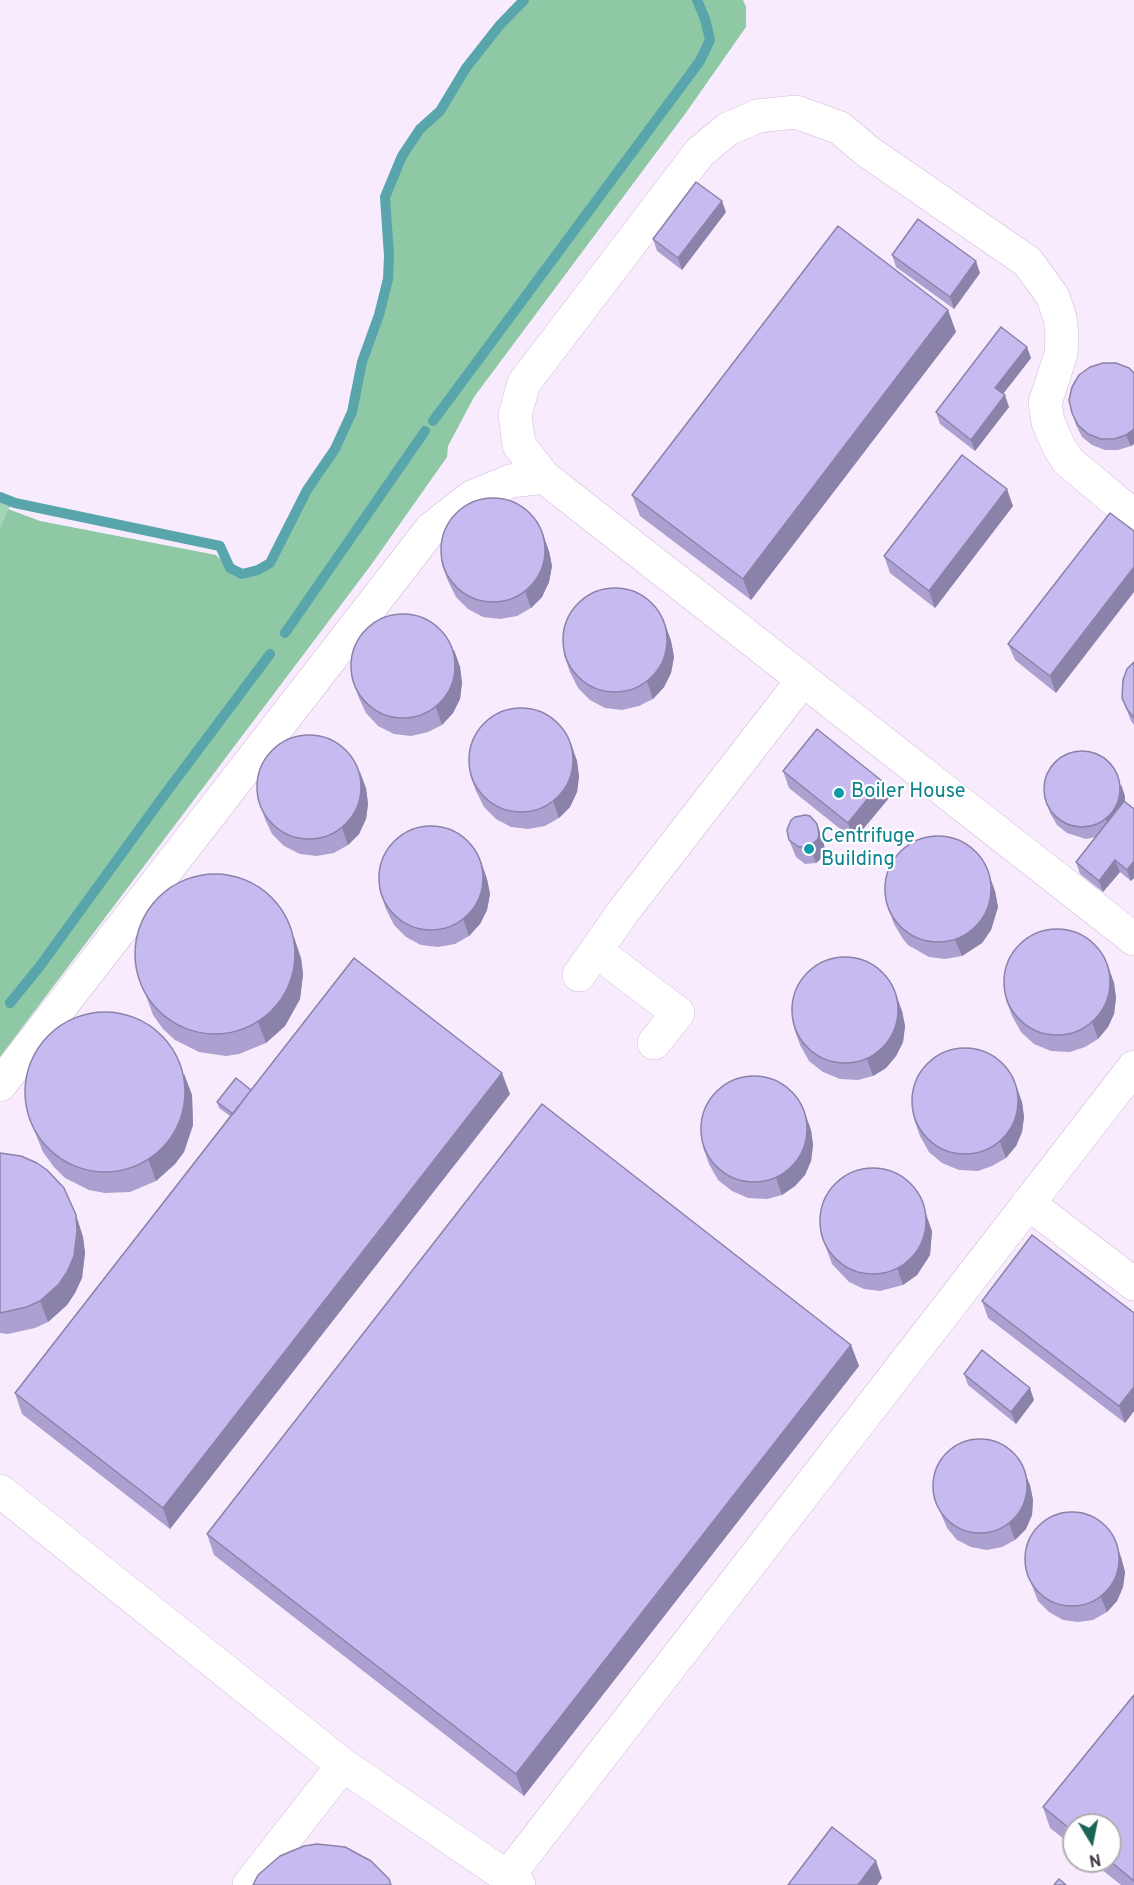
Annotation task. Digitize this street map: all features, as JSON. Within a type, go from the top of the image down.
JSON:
[{"type":"lane","points":[[1134,516],[1068,461],[1059,447],[1045,403],[1061,354],[1061,326],[1053,297],[1028,262],[867,151],[840,129],[796,112],[758,116],[728,129],[700,152],[524,383],[515,415],[519,445],[544,477],[1134,939]]},
{"type":"lane","points":[[0,1085],[431,529],[472,497],[511,481],[544,477]]},
{"type":"lane","points":[[654,1043],[678,1013],[588,963],[623,912],[802,681]]},
{"type":"lane","points":[[0,1491],[343,1766],[513,1881],[1134,1066]]},
{"type":"lane","points":[[1028,1203],[1134,1284]]},
{"type":"lane","points":[[249,1885],[343,1766]]},
{"type":"green space","points":[[524,0],[743,0],[746,7],[746,27],[685,114],[474,397],[448,446],[447,457],[371,565],[0,1057],[0,527],[8,509],[40,521],[216,555],[230,568],[241,574],[258,570],[270,563],[307,490],[335,449],[352,412],[362,362],[379,315],[388,279],[389,256],[385,197],[402,156],[420,129],[440,111],[466,68],[499,26]]},
{"type":"green space","points":[[0,497],[15,503],[8,509],[0,527]]},
{"type":"building","points":[[696,182],[722,201],[678,258],[653,239]]},
{"type":"building","points":[[918,219],[976,261],[950,297],[892,255]]},
{"type":"building","points":[[838,226],[948,310],[743,579],[632,495]]},
{"type":"building","points":[[1001,327],[1027,347],[995,388],[1005,395],[971,440],[936,412]]},
{"type":"building","points":[[1103,363],[1116,363],[1129,368],[1134,373],[1134,429],[1114,439],[1101,439],[1088,434],[1078,425],[1069,400],[1072,387],[1079,375],[1090,367]]},
{"type":"building","points":[[962,455],[1007,489],[929,591],[884,556]]},
{"type":"building","points":[[493,498],[513,502],[530,513],[541,530],[545,550],[541,570],[530,587],[513,598],[493,602],[473,598],[456,587],[445,570],[441,550],[445,530],[456,513],[473,502]]},
{"type":"building","points":[[1110,513],[1134,531],[1134,567],[1050,676],[1008,644]]},
{"type":"building","points":[[615,588],[635,592],[652,603],[663,620],[667,640],[663,660],[652,677],[635,688],[615,692],[595,688],[578,677],[567,660],[563,640],[567,620],[578,603],[595,592]]},
{"type":"building","points":[[403,614],[423,618],[440,629],[451,646],[455,666],[451,686],[440,703],[423,714],[403,718],[383,714],[366,703],[355,686],[351,666],[355,646],[366,629],[383,618]]},
{"type":"building","points":[[1134,662],[1134,718],[1122,698],[1123,680],[1127,669]]},
{"type":"building","points":[[521,708],[541,712],[558,723],[569,740],[573,760],[569,780],[558,797],[541,808],[521,812],[501,808],[484,797],[473,780],[469,760],[473,740],[484,723],[501,712]]},
{"type":"building","name":"Boiler House","points":[[817,729],[882,781],[848,823],[783,771]]},
{"type":"building","points":[[309,735],[329,739],[346,750],[357,767],[361,787],[357,807],[346,824],[329,835],[309,839],[289,835],[272,824],[261,807],[257,787],[261,767],[272,750],[289,739]]},
{"type":"building","points":[[1082,751],[1096,754],[1109,762],[1117,775],[1120,789],[1117,803],[1109,816],[1096,824],[1082,827],[1068,824],[1055,816],[1047,803],[1044,789],[1047,775],[1055,762],[1068,754]]},
{"type":"building","points":[[1124,801],[1134,809],[1134,861],[1127,870],[1115,860],[1099,881],[1076,862]]},
{"type":"building","points":[[805,815],[810,816],[817,824],[819,834],[818,839],[810,846],[799,847],[789,840],[787,830],[791,820]]},
{"type":"building","points":[[431,826],[451,830],[468,841],[479,858],[483,878],[479,898],[468,915],[451,926],[431,930],[411,926],[394,915],[383,898],[379,878],[383,858],[394,841],[411,830]]},
{"type":"building","points":[[938,836],[958,840],[975,852],[987,869],[991,889],[987,909],[975,926],[958,938],[938,942],[918,938],[901,926],[889,909],[885,889],[889,869],[901,852],[918,840]]},
{"type":"building","points":[[215,874],[245,880],[271,898],[289,924],[295,954],[289,984],[271,1010],[245,1028],[215,1034],[185,1028],[159,1010],[141,984],[135,954],[141,924],[159,898],[185,880]]},
{"type":"building","points":[[1057,929],[1077,933],[1095,944],[1106,962],[1110,982],[1106,1002],[1095,1020],[1077,1031],[1057,1035],[1037,1031],[1019,1020],[1008,1002],[1004,982],[1008,962],[1019,944],[1037,933]]},
{"type":"building","points":[[845,957],[865,961],[883,972],[894,990],[898,1010],[894,1030],[883,1048],[865,1059],[845,1063],[825,1059],[807,1048],[796,1030],[792,1010],[796,990],[807,972],[825,961]]},
{"type":"building","points":[[354,958],[502,1073],[163,1508],[15,1393]]},
{"type":"building","points":[[105,1012],[135,1018],[161,1036],[179,1062],[185,1092],[179,1122],[161,1148],[135,1166],[105,1172],[75,1166],[49,1148],[31,1122],[25,1092],[31,1062],[49,1036],[75,1018]]},
{"type":"building","points":[[965,1048],[985,1052],[1003,1063],[1014,1081],[1018,1101],[1014,1121],[1003,1139],[985,1150],[965,1154],[945,1150],[927,1139],[916,1121],[912,1101],[916,1081],[927,1063],[945,1052]]},
{"type":"building","points":[[754,1076],[774,1080],[792,1091],[803,1109],[807,1129],[803,1149],[792,1167],[774,1178],[754,1182],[734,1178],[716,1167],[705,1149],[701,1129],[705,1109],[716,1091],[734,1080]]},
{"type":"building","points":[[236,1078],[251,1090],[233,1114],[217,1102]]},
{"type":"building","points":[[542,1104],[851,1345],[516,1774],[207,1534]]},
{"type":"building","points":[[0,1153],[21,1156],[47,1170],[64,1188],[76,1215],[77,1231],[74,1256],[59,1284],[40,1301],[27,1307],[0,1313]]},
{"type":"building","points":[[873,1168],[893,1172],[910,1184],[922,1201],[926,1221],[922,1241],[910,1258],[893,1270],[873,1274],[853,1270],[836,1258],[824,1241],[820,1221],[824,1201],[836,1184],[853,1172]]},
{"type":"building","points":[[1032,1235],[1134,1313],[1134,1387],[1119,1406],[982,1301]]},
{"type":"building","points":[[982,1350],[1030,1388],[1011,1412],[964,1374]]},
{"type":"building","points":[[980,1439],[998,1443],[1013,1453],[1023,1468],[1027,1486],[1023,1504],[1013,1519],[998,1529],[980,1533],[962,1529],[947,1519],[937,1504],[933,1486],[937,1468],[947,1453],[962,1443]]},
{"type":"building","points":[[1072,1512],[1090,1516],[1105,1526],[1115,1541],[1119,1559],[1115,1577],[1105,1592],[1090,1602],[1072,1606],[1054,1602],[1039,1592],[1029,1577],[1025,1559],[1029,1541],[1039,1526],[1054,1516]]},
{"type":"building","points":[[1134,1695],[1134,1881],[1122,1871],[1122,1813],[1062,1813],[1062,1822],[1043,1807]]},
{"type":"building","points":[[832,1827],[876,1861],[858,1885],[788,1885]]},
{"type":"building","points":[[317,1844],[345,1847],[371,1861],[389,1879],[391,1885],[253,1885],[258,1875],[280,1856],[304,1846]]},
{"type":"building","points":[[1059,1879],[1066,1885],[1054,1885]]},
{"type":"waterway","points":[[0,497],[15,503],[220,546],[230,568],[242,574],[258,570],[270,563],[307,490],[335,449],[352,412],[362,362],[379,315],[388,279],[389,256],[385,197],[402,156],[420,129],[440,111],[466,68],[499,26],[524,0]]},
{"type":"waterway","points":[[433,421],[700,61],[710,40],[697,0]]},
{"type":"waterway","points":[[285,633],[425,431]]},
{"type":"waterway","points":[[10,1003],[40,966],[270,654]]},
{"type":"place","name":"Boiler House","points":[[839,793]]},
{"type":"place","name":"Centrifuge Building","points":[[809,849]]}]
